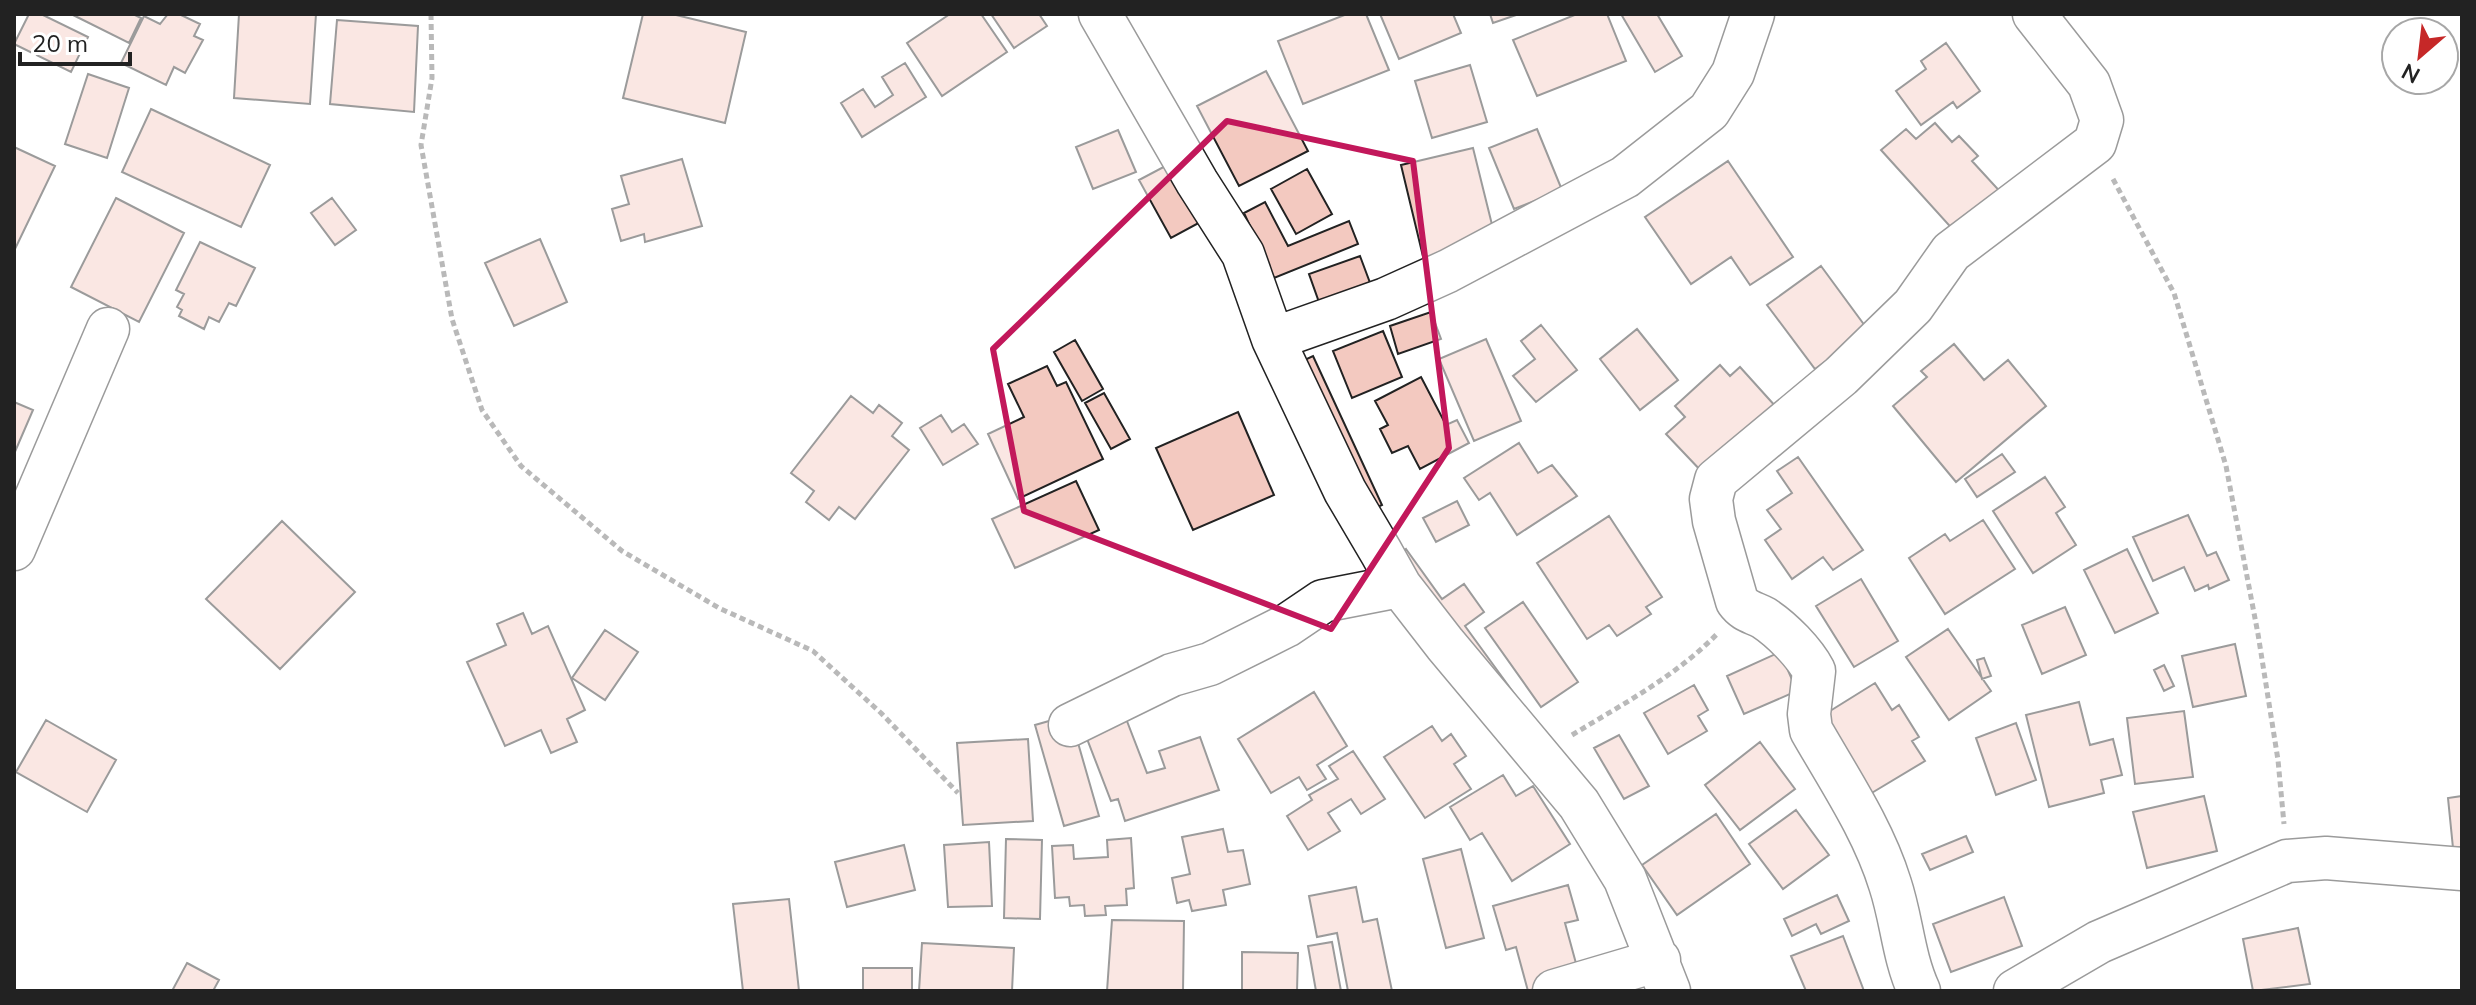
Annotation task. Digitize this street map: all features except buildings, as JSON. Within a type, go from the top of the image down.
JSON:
[{"type":"street","points":[[1100,14],[1197,182],[1243,254],[1273,339],[1345,491],[1400,586],[1579,804],[1625,879],[1664,976],[1554,991]]},
{"type":"street","points":[[1273,339],[1386,299],[1448,271],[1625,177],[1709,111],[1733,73],[1753,14]]},
{"type":"street","points":[[1919,991],[1906,963],[1891,885],[1870,835],[1811,730],[1809,714],[1814,671],[1784,635],[1763,618],[1742,608],[1714,521],[1711,499],[1716,480],[1841,376],[1913,306],[1951,252],[2095,143],[2102,120],[2089,84],[2034,14]]},
{"type":"street","points":[[14,549],[108,329]]},
{"type":"street","points":[[1070,725],[1172,675],[1210,664],[1286,626],[1323,601],[1400,586]]},
{"type":"street","points":[[2015,991],[2099,942],[2287,861],[2326,858],[2462,869]]},
{"type":"path","points":[[431,14],[432,78],[421,145],[452,319],[482,410],[521,466],[622,551],[719,608],[813,651],[881,713],[958,793]]},
{"type":"path","points":[[2095,143],[2174,293],[2226,466],[2278,760],[2287,861]]},
{"type":"path","points":[[1537,756],[1694,657],[1742,608]]},
{"type":"highlighted area","points":[[1227,121],[1413,161],[1449,448],[1331,629],[1024,511],[993,349]]}]
